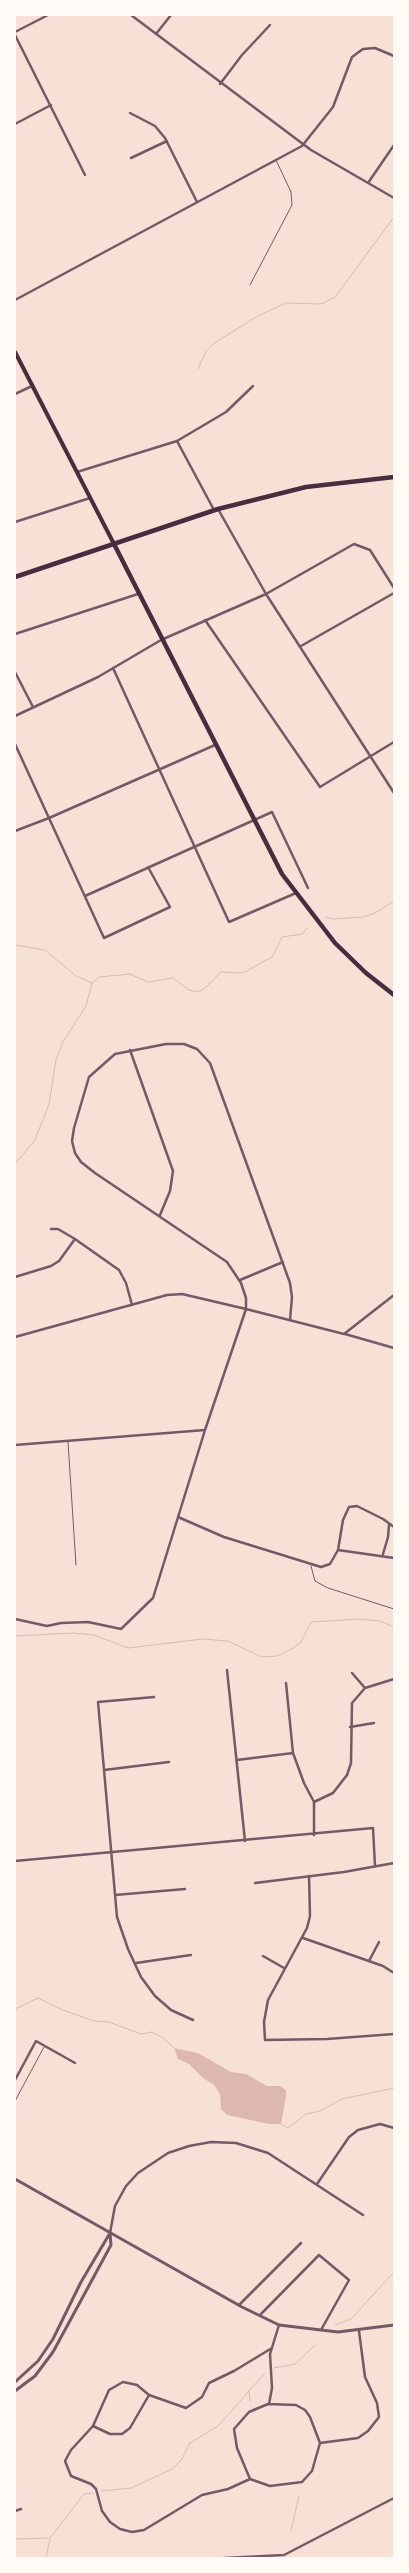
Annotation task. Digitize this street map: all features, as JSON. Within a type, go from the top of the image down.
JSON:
[{"type":"main road","points":[[15,352],[271,856],[296,894],[335,943],[366,973],[394,995]]},
{"type":"main road","points":[[15,577],[216,510],[306,487],[394,476]]},
{"type":"street","points":[[48,15],[15,34],[86,175]]},
{"type":"street","points":[[131,15],[220,84],[304,145],[394,198]]},
{"type":"street","points":[[156,34],[172,15]]},
{"type":"street","points":[[220,84],[251,44],[270,25]]},
{"type":"street","points":[[15,300],[304,145],[336,103],[347,64],[352,57],[368,48],[375,48],[394,56]]},
{"type":"street","points":[[15,124],[52,105]]},
{"type":"street","points":[[130,113],[155,126],[167,141],[197,202]]},
{"type":"street","points":[[131,158],[167,141]]},
{"type":"street","points":[[368,183],[394,145]]},
{"type":"street","points":[[15,394],[32,386]]},
{"type":"street","points":[[77,472],[177,441],[219,416],[253,386]]},
{"type":"street","points":[[177,441],[266,594],[394,793]]},
{"type":"street","points":[[15,522],[90,498]]},
{"type":"street","points":[[15,716],[83,685],[161,640],[266,594],[354,544],[370,550],[394,588]]},
{"type":"street","points":[[301,646],[394,593]]},
{"type":"street","points":[[15,634],[138,594]]},
{"type":"street","points":[[205,620],[320,787],[394,742]]},
{"type":"street","points":[[113,668],[229,922],[296,894]]},
{"type":"street","points":[[15,672],[32,707]]},
{"type":"street","points":[[15,744],[104,938],[170,907],[148,868]]},
{"type":"street","points":[[15,831],[50,818],[215,745]]},
{"type":"street","points":[[85,896],[272,812],[308,888]]},
{"type":"street","points":[[15,1619],[47,1626],[61,1623],[88,1622],[124,1628],[153,1598],[205,1430],[246,1309],[246,1298],[240,1280],[227,1262],[81,1162],[75,1153],[72,1141],[89,1077],[114,1054],[130,1050],[184,1044],[197,1049],[210,1063],[290,1283],[292,1297],[290,1320]]},
{"type":"street","points":[[130,1050],[173,1172],[170,1191],[160,1215]]},
{"type":"street","points":[[51,1229],[58,1229],[75,1238],[119,1270],[126,1283],[132,1305]]},
{"type":"street","points":[[15,1277],[51,1266],[58,1261],[75,1238]]},
{"type":"street","points":[[240,1280],[283,1262]]},
{"type":"street","points":[[15,1337],[167,1295],[182,1294],[394,1348]]},
{"type":"street","points":[[344,1334],[394,1295]]},
{"type":"street","points":[[15,1445],[205,1430]]},
{"type":"street","points":[[178,1517],[224,1537],[320,1567],[330,1564],[338,1550],[343,1520],[349,1507],[357,1506],[383,1519],[394,1527]]},
{"type":"street","points":[[383,1554],[388,1537],[389,1524]]},
{"type":"street","points":[[338,1550],[383,1554],[394,1558]]},
{"type":"street","points":[[227,1670],[245,1840]]},
{"type":"street","points":[[352,1673],[365,1688]]},
{"type":"street","points":[[314,1802],[334,1793],[348,1775],[351,1764],[350,1727],[352,1703],[365,1688],[394,1679]]},
{"type":"street","points":[[286,1683],[293,1753],[304,1783],[314,1802],[314,1835]]},
{"type":"street","points":[[154,1697],[98,1702],[115,1896],[122,1936],[141,1977],[161,2003],[193,2020]]},
{"type":"street","points":[[350,1727],[374,1723]]},
{"type":"street","points":[[236,1760],[293,1753]]},
{"type":"street","points":[[104,1770],[169,1762]]},
{"type":"street","points":[[15,1861],[314,1835],[373,1828],[375,1866]]},
{"type":"street","points":[[255,1883],[394,1863]]},
{"type":"street","points":[[309,1876],[310,1916],[303,1938],[284,1968],[268,2000],[264,2022],[265,2040],[327,2039],[394,2034]]},
{"type":"street","points":[[115,1896],[185,1889]]},
{"type":"street","points":[[303,1938],[369,1961],[394,1973]]},
{"type":"street","points":[[369,1961],[379,1942]]},
{"type":"street","points":[[136,1963],[191,1955]]},
{"type":"street","points":[[263,1956],[284,1968]]},
{"type":"street","points":[[15,2080],[36,2041],[75,2063]]},
{"type":"street","points":[[317,2184],[349,2137],[358,2130],[380,2124],[394,2128]]},
{"type":"street","points":[[15,2392],[35,2376],[53,2352],[110,2245],[110,2233],[115,2206],[132,2179],[156,2160],[189,2146],[222,2142],[247,2146],[274,2156],[363,2215]]},
{"type":"street","points":[[15,2179],[239,2305],[279,2325],[320,2331],[359,2331],[394,2325]]},
{"type":"street","points":[[15,2382],[38,2361],[53,2339],[81,2282],[110,2233]]},
{"type":"street","points":[[239,2305],[301,2243]]},
{"type":"street","points":[[260,2315],[319,2255],[349,2280],[320,2331]]},
{"type":"street","points":[[268,2404],[272,2388],[269,2364],[279,2325]]},
{"type":"street","points":[[320,2443],[358,2438],[368,2431],[379,2417],[377,2403],[365,2377],[359,2331]]},
{"type":"street","points":[[250,2479],[237,2448],[234,2429],[249,2412],[268,2404],[296,2405],[305,2410],[320,2443],[312,2471],[302,2482],[270,2486],[250,2479],[228,2488],[202,2495],[144,2530],[132,2532],[120,2529],[110,2522],[102,2511],[96,2489],[91,2484],[71,2476],[65,2461],[70,2450],[93,2426],[109,2390],[123,2382],[137,2385],[149,2395],[186,2408],[202,2397],[209,2383],[234,2371],[272,2348]]},
{"type":"street","points":[[93,2426],[110,2434],[122,2434],[130,2428],[149,2395]]},
{"type":"street","points":[[224,2558],[284,2555],[393,2500]]},
{"type":"street","points":[[15,2511],[21,2509]]},
{"type":"lane","points":[[250,285],[292,204],[291,192],[276,160]]},
{"type":"lane","points":[[68,1441],[76,1565]]},
{"type":"lane","points":[[311,1565],[315,1581],[328,1588],[394,1609]]},
{"type":"lane","points":[[15,2101],[45,2046]]},
{"type":"shaded area","points":[[174,2048],[198,2053],[231,2072],[246,2074],[267,2086],[280,2086],[286,2090],[281,2124],[269,2124],[227,2115],[221,2109],[220,2094],[214,2085],[203,2078],[189,2064],[178,2059]]},
{"type":"waterway","points":[[198,369],[206,351],[216,342],[258,316],[286,303],[321,304],[335,297],[394,217]]},
{"type":"waterway","points":[[326,917],[333,919],[363,917],[375,913],[394,901]]},
{"type":"waterway","points":[[15,1164],[35,1140],[49,1104],[56,1060],[63,1042],[86,1006],[92,983],[99,977],[130,974],[148,982],[173,978],[189,990],[198,992],[205,988],[221,972],[243,973],[272,957],[282,937],[302,934],[307,928]]},
{"type":"waterway","points":[[15,945],[45,950],[76,976],[92,983]]},
{"type":"waterway","points":[[15,1636],[73,1633],[94,1635],[128,1648],[202,1639],[228,1641],[262,1657],[277,1656],[293,1648],[301,1642],[311,1622],[359,1619],[380,1621],[394,1627]]},
{"type":"waterway","points":[[15,2009],[38,1998],[63,2010],[94,2021],[109,2022],[141,2034],[151,2032],[162,2037],[174,2048]]},
{"type":"waterway","points":[[281,2124],[288,2128],[306,2114],[320,2111],[342,2099],[394,2088]]},
{"type":"waterway","points":[[335,2325],[351,2319],[394,2272]]},
{"type":"waterway","points":[[274,2368],[295,2364],[315,2345]]},
{"type":"waterway","points":[[101,2491],[131,2488],[172,2469],[182,2459],[190,2443],[218,2426],[265,2373]]},
{"type":"waterway","points":[[249,2391],[250,2401]]},
{"type":"waterway","points":[[15,2539],[50,2538],[84,2494],[93,2493]]},
{"type":"waterway","points":[[291,2531],[299,2496]]},
{"type":"waterway","points":[[46,2558],[50,2539]]}]
